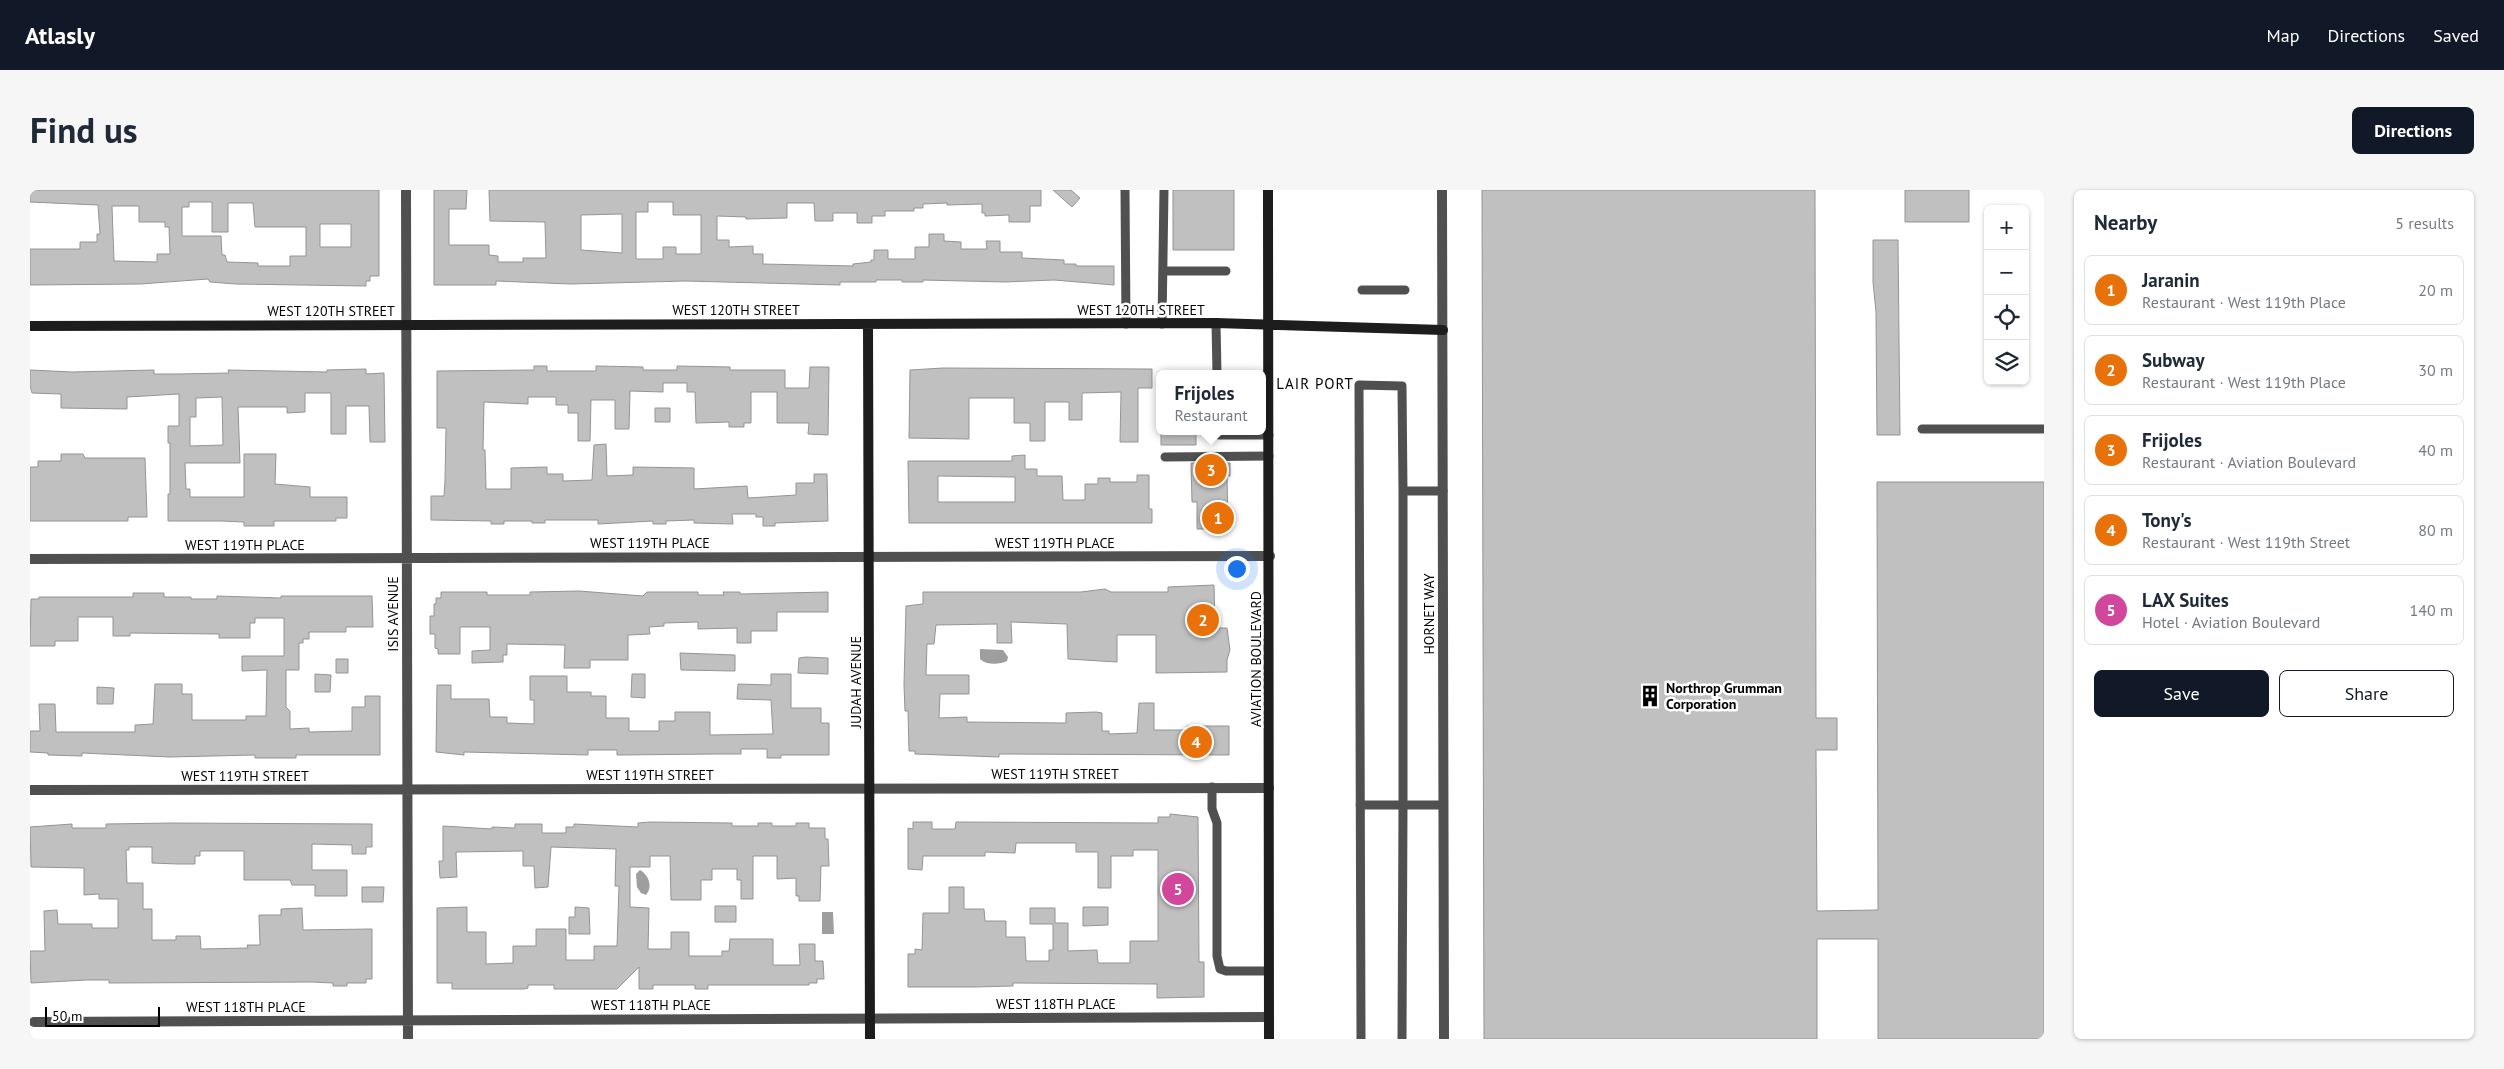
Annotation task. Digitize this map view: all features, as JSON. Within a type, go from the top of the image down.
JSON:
[{"type":"main road","name":"AVIATION BOULEVARD","points":[[1268,190],[1270,556],[1269,1039]]},
{"type":"main road","name":"WEST 120TH STREET","points":[[30,326],[1216,323],[1443,330]]},
{"type":"main road","name":"JUDAH AVENUE","points":[[868,324],[870,1039]]},
{"type":"street","name":"ISIS AVENUE","points":[[406,190],[408,1039]]},
{"type":"street","name":"HORNET WAY","points":[[1442,190],[1444,1039]]},
{"type":"street","name":"WEST 119TH PLACE","points":[[30,558],[1270,556]]},
{"type":"street","name":"WEST 119TH STREET","points":[[30,790],[1269,788]]},
{"type":"street","name":"WEST 118TH PLACE","points":[[34,1022],[1269,1017]]},
{"type":"lane","points":[[1125,190],[1126,324]]},
{"type":"lane","points":[[1162,324],[1164,190]]},
{"type":"lane","points":[[1163,271],[1226,271]]},
{"type":"lane","points":[[1362,290],[1406,290]]},
{"type":"lane","points":[[1216,323],[1217,370]]},
{"type":"lane","points":[[1361,1039],[1359,385],[1402,386],[1402,1039]]},
{"type":"lane","points":[[1922,429],[2044,429]]},
{"type":"lane","points":[[1219,435],[1266,435]]},
{"type":"lane","points":[[1165,458],[1269,456]]},
{"type":"lane","points":[[1403,491],[1443,491]]},
{"type":"lane","points":[[1212,787],[1212,810],[1217,823],[1217,956],[1220,969],[1226,972],[1269,971]]},
{"type":"lane","points":[[1360,805],[1443,805]]},
{"type":"shaded area","points":[[980,649],[1003,650],[1008,657],[1007,661],[997,664],[986,662],[980,659]]},
{"type":"shaded area","points":[[640,870],[646,875],[650,885],[646,895],[641,893],[637,887],[636,874]]},
{"type":"shaded area","points":[[822,912],[833,912],[834,934],[822,934]]},
{"type":"building","points":[[30,190],[379,190],[379,276],[370,276],[370,281],[366,281],[366,286],[236,284],[210,282],[208,279],[140,284],[30,285],[30,249],[80,249],[80,242],[97,242],[97,234],[100,234],[98,205],[30,202]],"holes":[[[189,202],[212,202],[212,232],[228,232],[228,203],[253,203],[255,227],[306,227],[306,256],[290,256],[290,266],[258,266],[258,263],[227,262],[225,255],[222,255],[221,236],[182,236],[182,207],[189,207]],[[112,206],[139,206],[139,222],[165,222],[165,227],[169,227],[170,254],[157,254],[157,262],[114,261]],[[320,224],[351,224],[351,247],[320,247]]]},
{"type":"building","points":[[434,190],[467,190],[466,209],[449,209],[449,245],[489,245],[489,255],[498,256],[498,262],[523,262],[523,258],[546,258],[545,222],[490,221],[489,190],[1041,190],[1041,206],[1030,206],[1030,222],[1009,222],[1009,215],[985,216],[985,213],[982,213],[982,204],[947,205],[947,203],[923,204],[923,208],[914,208],[914,211],[885,211],[885,216],[872,216],[872,223],[857,223],[857,213],[833,213],[833,221],[815,221],[814,203],[787,203],[787,218],[746,219],[746,217],[717,216],[717,240],[729,240],[729,247],[753,246],[753,254],[763,254],[763,264],[853,266],[853,264],[874,260],[874,250],[888,250],[888,259],[915,259],[915,247],[929,247],[929,234],[944,234],[944,241],[961,242],[961,249],[987,249],[986,241],[1000,241],[1000,252],[1022,252],[1022,258],[1064,260],[1064,264],[1076,264],[1076,266],[1114,266],[1114,285],[1054,280],[1005,282],[923,280],[923,282],[902,282],[902,280],[876,280],[876,282],[840,282],[840,285],[685,281],[570,284],[496,281],[496,285],[434,285]],"holes":[[[648,202],[673,202],[673,215],[701,215],[701,254],[676,254],[676,247],[663,247],[663,259],[636,259],[636,212],[648,212]],[[622,214],[622,253],[581,250],[581,215]]]},
{"type":"building","points":[[1053,190],[1071,190],[1080,198],[1072,207]]},
{"type":"building","points":[[1173,190],[1234,190],[1234,250],[1173,250]]},
{"type":"building","name":"Northrop Grumman Corporation","points":[[1482,190],[1815,190],[1816,718],[1837,718],[1837,750],[1816,750],[1817,911],[1878,910],[1877,482],[2044,482],[2044,1039],[1878,1039],[1878,939],[1817,939],[1817,1039],[1484,1039]]},
{"type":"building","points":[[1905,190],[1969,190],[1969,222],[1905,222]]},
{"type":"building","points":[[1873,240],[1898,240],[1900,435],[1877,435],[1876,312],[1873,282]]},
{"type":"building","points":[[534,366],[547,366],[547,371],[596,371],[596,366],[643,367],[643,370],[677,370],[677,366],[730,367],[730,370],[785,370],[785,388],[809,388],[810,367],[829,367],[828,435],[808,434],[809,423],[777,423],[777,392],[751,392],[751,423],[744,423],[744,427],[729,427],[729,422],[696,423],[695,392],[687,392],[687,383],[663,383],[663,392],[630,391],[629,429],[615,429],[615,400],[591,400],[590,441],[578,441],[578,413],[568,413],[568,405],[556,405],[556,397],[528,397],[528,404],[484,402],[483,450],[485,450],[486,489],[511,489],[511,468],[547,467],[547,474],[563,474],[563,481],[592,480],[594,445],[606,444],[607,476],[633,475],[633,467],[694,468],[694,489],[747,486],[748,498],[796,495],[796,483],[814,483],[814,474],[827,474],[828,521],[775,523],[775,526],[763,526],[763,517],[756,517],[756,514],[732,514],[733,524],[694,523],[694,520],[666,521],[666,524],[653,524],[653,521],[598,524],[598,520],[545,520],[545,523],[504,521],[504,524],[491,524],[491,521],[431,520],[431,496],[444,496],[445,481],[446,428],[437,428],[437,371],[534,370]]},
{"type":"building","points":[[943,368],[1152,369],[1152,388],[1138,388],[1138,442],[1120,442],[1121,392],[1082,393],[1082,420],[1069,420],[1069,402],[1045,402],[1045,441],[1030,441],[1030,423],[1014,423],[1014,398],[969,398],[969,439],[909,438],[910,370]]},
{"type":"building","points":[[366,369],[366,374],[384,373],[385,442],[370,442],[369,406],[346,406],[346,434],[331,434],[331,393],[305,393],[305,412],[287,413],[287,407],[238,407],[240,463],[185,463],[186,489],[190,489],[190,497],[244,497],[244,454],[276,454],[275,484],[310,487],[310,497],[347,497],[347,518],[336,518],[336,521],[274,521],[274,526],[244,526],[244,522],[168,521],[170,443],[168,443],[168,426],[179,426],[179,394],[127,397],[127,409],[61,408],[61,394],[32,393],[30,385],[30,370],[72,372],[154,370],[154,374],[177,374],[229,373],[228,370],[327,372],[327,370]],"holes":[[[222,397],[223,445],[190,446],[190,417],[196,417],[196,398]]]},
{"type":"building","points":[[655,408],[670,408],[670,422],[655,422]]},
{"type":"building","points":[[1161,435],[1196,435],[1196,445],[1161,445]]},
{"type":"building","points":[[61,454],[83,454],[85,458],[145,458],[147,517],[128,517],[128,521],[30,521],[30,467],[38,467],[38,461],[61,461]]},
{"type":"building","points":[[1025,455],[1025,469],[1037,469],[1037,476],[1062,476],[1063,500],[1085,500],[1085,484],[1098,484],[1098,478],[1110,478],[1110,482],[1137,482],[1137,475],[1149,475],[1149,509],[1152,509],[1152,523],[909,523],[908,461],[1012,461],[1012,456]],"holes":[[[938,476],[1015,477],[1015,502],[938,502]]]},
{"type":"building","points":[[1191,463],[1230,463],[1230,476],[1227,476],[1228,529],[1197,529],[1197,502],[1192,502]]},
{"type":"building","points":[[1214,585],[1215,628],[1227,628],[1230,650],[1227,660],[1227,672],[1156,673],[1156,635],[1117,635],[1117,662],[1068,659],[1067,624],[1011,622],[1012,643],[997,643],[997,624],[936,625],[934,644],[927,644],[926,675],[969,675],[969,694],[940,694],[939,718],[967,717],[967,722],[1066,723],[1066,713],[1096,712],[1102,713],[1102,731],[1109,731],[1109,734],[1137,733],[1139,703],[1154,703],[1154,730],[1187,730],[1187,726],[1229,726],[1229,755],[999,754],[999,757],[915,754],[915,751],[909,751],[908,711],[905,711],[904,685],[906,606],[923,604],[923,592],[1081,592],[1105,589],[1111,592],[1168,592],[1168,587]]},
{"type":"building","points":[[579,591],[643,596],[647,592],[698,592],[698,595],[724,595],[723,592],[740,592],[740,594],[828,592],[828,612],[777,612],[777,631],[751,631],[751,643],[737,643],[737,628],[698,629],[698,622],[664,623],[664,626],[649,627],[650,634],[628,635],[628,660],[590,660],[590,668],[564,668],[565,645],[507,644],[507,655],[503,655],[503,662],[472,663],[472,651],[490,650],[490,627],[460,627],[460,654],[438,654],[438,649],[435,648],[435,634],[430,634],[430,616],[434,616],[434,604],[436,604],[436,598],[441,598],[441,592],[487,592],[487,595],[530,595],[530,592]]},
{"type":"building","points":[[133,593],[164,593],[164,597],[191,597],[191,599],[217,599],[217,596],[281,598],[281,596],[372,596],[373,627],[346,627],[346,632],[309,632],[309,639],[303,639],[303,643],[299,643],[299,670],[286,670],[286,707],[290,711],[290,729],[309,728],[309,732],[352,731],[352,707],[365,707],[365,696],[380,696],[380,755],[296,755],[296,758],[255,758],[255,755],[170,757],[82,753],[82,756],[48,755],[48,753],[30,752],[30,731],[40,731],[39,704],[55,704],[56,732],[135,732],[135,725],[153,724],[155,684],[182,684],[182,694],[192,694],[192,720],[246,720],[246,716],[266,716],[267,670],[242,671],[242,656],[284,656],[284,618],[255,618],[255,623],[250,623],[250,638],[219,638],[219,634],[130,633],[130,636],[113,636],[113,617],[78,617],[78,641],[55,641],[55,646],[30,646],[31,599],[39,599],[39,597],[133,597]]},
{"type":"building","points":[[680,653],[735,655],[735,671],[681,670]]},
{"type":"building","points":[[799,658],[828,658],[828,674],[798,673]]},
{"type":"building","points":[[336,659],[348,659],[348,673],[336,673]]},
{"type":"building","points":[[315,674],[331,675],[330,692],[315,692]]},
{"type":"building","points":[[632,674],[645,674],[645,698],[631,697]]},
{"type":"building","points":[[771,674],[791,674],[791,708],[821,708],[821,723],[829,723],[829,755],[781,755],[781,758],[767,758],[767,749],[741,749],[741,754],[617,755],[617,750],[588,750],[588,755],[464,752],[464,755],[436,752],[437,685],[451,685],[451,699],[489,699],[490,717],[507,717],[507,723],[534,724],[534,700],[530,700],[530,676],[567,676],[567,692],[591,692],[591,696],[606,696],[606,718],[629,718],[629,731],[659,731],[659,721],[675,721],[675,712],[710,712],[710,735],[773,734],[771,700],[737,699],[738,684],[771,685]]},
{"type":"building","points":[[97,687],[114,688],[113,704],[97,704]]},
{"type":"building","points":[[1170,814],[1198,817],[1199,962],[1204,962],[1204,997],[1157,998],[1157,984],[1013,983],[1013,986],[908,987],[908,954],[915,954],[915,949],[922,950],[923,913],[949,913],[949,887],[964,887],[964,909],[984,909],[985,921],[1006,921],[1006,937],[1025,937],[1026,961],[1049,961],[1049,950],[1053,950],[1053,924],[1030,924],[1030,908],[1055,908],[1055,923],[1068,923],[1068,951],[1097,950],[1098,963],[1130,963],[1130,941],[1158,941],[1158,850],[1133,850],[1133,856],[1111,856],[1111,888],[1098,888],[1098,852],[1076,852],[1076,843],[1016,843],[1015,853],[985,852],[985,856],[923,856],[922,870],[908,869],[908,828],[913,829],[913,822],[932,822],[932,829],[955,829],[956,822],[1158,823],[1158,817],[1170,817]]},
{"type":"building","points":[[638,823],[732,823],[732,826],[758,826],[758,823],[772,823],[772,826],[796,826],[796,823],[809,823],[809,828],[825,828],[825,839],[828,839],[829,866],[821,866],[820,901],[799,901],[799,896],[796,896],[796,878],[777,879],[777,856],[753,856],[753,899],[741,899],[741,880],[737,880],[737,869],[712,869],[712,880],[701,880],[701,900],[671,900],[670,856],[650,856],[650,867],[630,867],[630,907],[649,908],[648,949],[671,949],[671,932],[689,932],[689,956],[722,956],[722,951],[729,951],[730,939],[773,939],[773,965],[800,965],[799,944],[815,944],[815,961],[823,961],[824,979],[817,979],[817,983],[809,983],[809,985],[708,985],[708,989],[695,989],[695,985],[653,985],[653,989],[639,989],[639,967],[617,989],[554,989],[554,985],[528,985],[528,988],[524,989],[452,989],[452,983],[437,983],[437,908],[467,907],[467,932],[486,932],[486,964],[513,963],[513,946],[536,946],[536,929],[566,929],[566,960],[594,960],[594,946],[617,946],[619,886],[615,886],[616,849],[551,847],[548,887],[535,888],[534,866],[523,866],[523,851],[456,852],[457,877],[440,878],[439,861],[443,861],[443,826],[492,829],[492,827],[515,828],[515,824],[542,824],[542,833],[566,833],[566,827],[574,827],[574,824],[638,827]]},
{"type":"building","points":[[72,824],[72,828],[106,828],[106,824],[372,824],[372,847],[366,847],[366,854],[352,854],[352,845],[312,844],[312,870],[347,870],[347,896],[315,896],[315,885],[292,885],[290,880],[244,880],[244,851],[200,851],[200,856],[195,856],[195,864],[178,864],[152,863],[152,847],[129,847],[129,850],[126,850],[127,883],[143,883],[143,909],[152,909],[152,940],[176,940],[176,936],[200,936],[201,949],[248,948],[247,945],[260,945],[259,915],[281,915],[281,909],[302,908],[303,930],[372,929],[372,979],[366,979],[366,983],[347,983],[347,986],[333,986],[333,983],[312,982],[109,983],[109,980],[31,983],[30,951],[45,951],[44,911],[57,910],[58,924],[92,924],[92,928],[118,928],[118,899],[99,899],[99,894],[84,895],[84,868],[31,867],[30,827]]},
{"type":"building","points":[[362,887],[384,887],[383,902],[362,902]]},
{"type":"building","points":[[715,906],[736,906],[736,922],[715,922]]},
{"type":"building","points":[[575,907],[589,908],[590,934],[569,934],[569,917],[575,917]]},
{"type":"building","points":[[1083,907],[1108,907],[1108,925],[1083,926]]},
{"type":"place","name":"Frijoles","points":[[1211,470]]},
{"type":"place","name":"Jaranin","points":[[1218,518]]},
{"type":"place","name":"Subway","points":[[1203,620]]},
{"type":"place","name":"Northrop Grumman Corporation","points":[[1650,696]]},
{"type":"place","name":"Tony's","points":[[1196,742]]},
{"type":"place","name":"LAX Suites","points":[[1178,889]]},
{"type":"district","name":"LAIR PORT","points":[[1315,384]]}]
